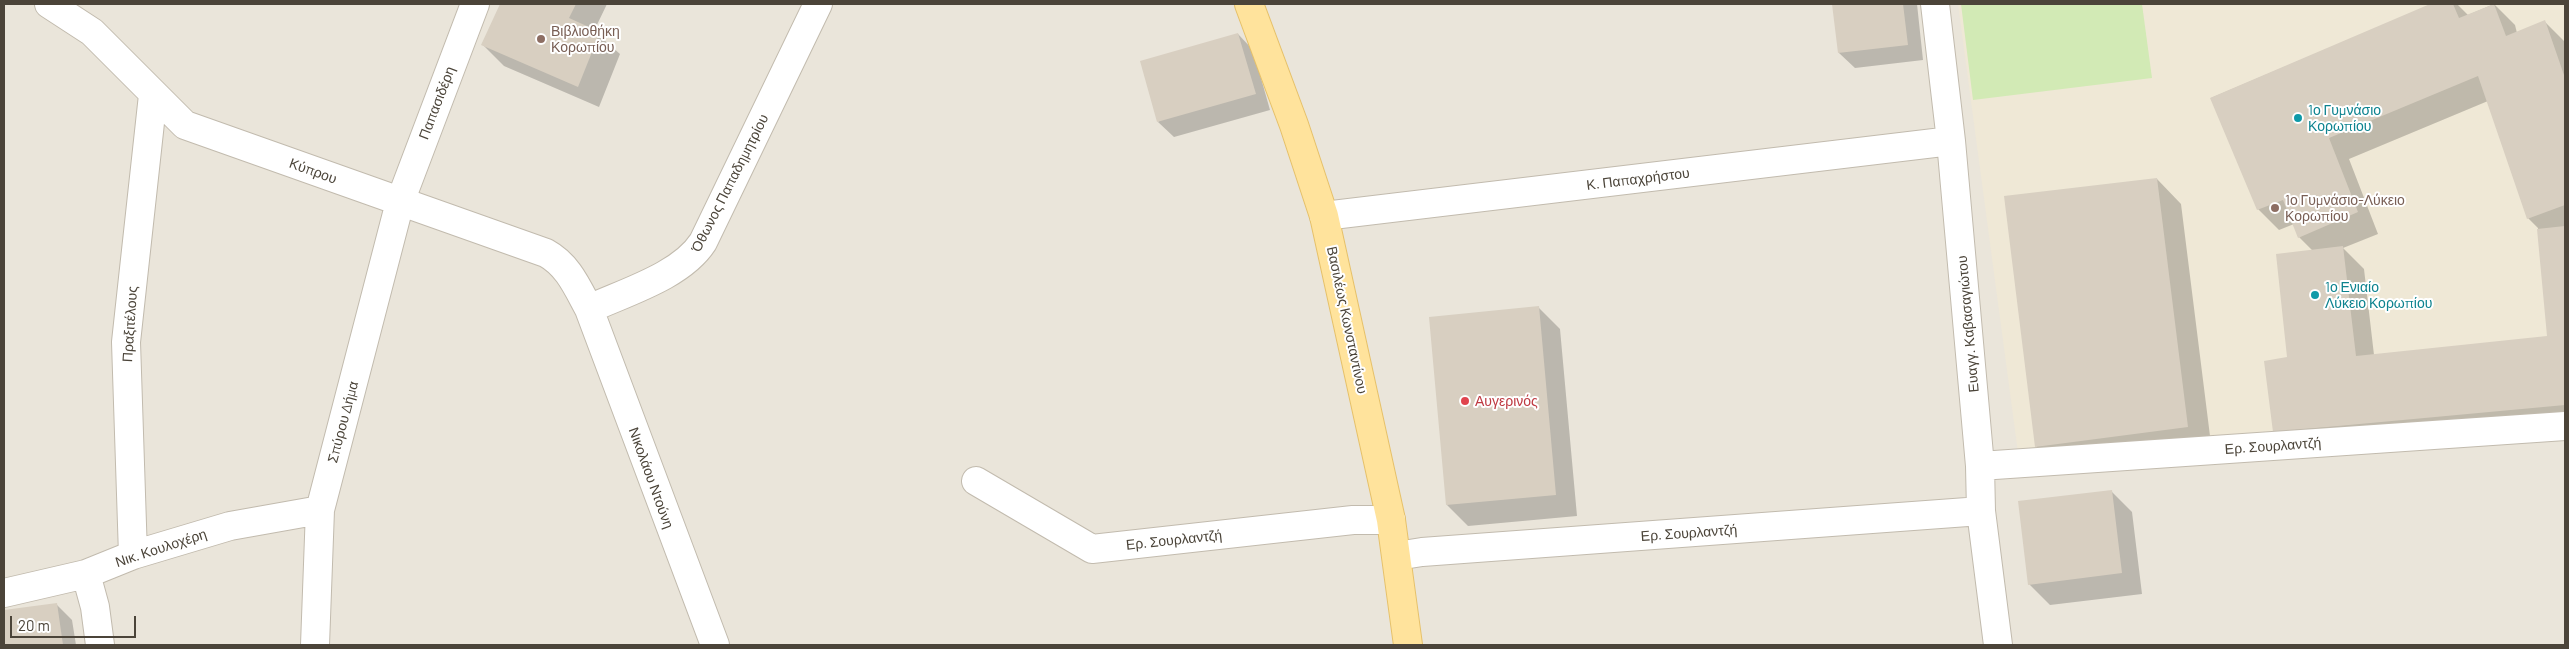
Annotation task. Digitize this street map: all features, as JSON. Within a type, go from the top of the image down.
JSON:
[{"type":"main road","name":"Βασιλέως Κωνσταντίνου","points":[[1249,4],[1294,125],[1324,216],[1391,520],[1408,645]]},
{"type":"street","name":"Κύπρου","points":[[49,4],[92,32],[185,125],[546,253],[558,260],[570,275],[589,309]]},
{"type":"street","name":"Παπασιδέρη","points":[[400,202],[475,4]]},
{"type":"street","name":"Όθωνος Παπαδημητρίου","points":[[589,309],[673,271],[694,256],[703,242],[818,4]]},
{"type":"street","name":"Ευαγγ. Καβασαγιώτου","points":[[1936,4],[1951,141],[1980,466],[1981,511],[1998,645]]},
{"type":"street","name":"Πραξιτέλους","points":[[133,555],[126,342],[153,94]]},
{"type":"street","name":"Κ. Παπαχρήστου","points":[[1324,216],[1951,141]]},
{"type":"street","name":"Σπύρου Δήμα","points":[[315,645],[320,510],[400,202]]},
{"type":"street","name":"Νικολάου Ντούνη","points":[[589,309],[715,645]]},
{"type":"street","name":"Ερ. Σουρλαντζή","points":[[1980,466],[2565,426]]},
{"type":"street","name":"Ερ. Σουρλαντζή","points":[[976,481],[1092,549],[1353,520],[1391,520]]},
{"type":"street","name":"Νικ. Κουλοχέρη","points":[[4,593],[86,574],[133,555],[230,526],[320,510]]},
{"type":"street","name":"Ερ. Σουρλαντζή","points":[[1396,556],[1442,550],[1981,511]]},
{"type":"street","points":[[86,574],[95,607],[100,645]]},
{"type":"shaded area","points":[[4,4],[2565,4],[2565,645],[4,645]]},
{"type":"shaded area","name":"1ο Γυμνάσιο-Λύκειο Κορωπίου","points":[[1958,4],[2565,4],[2565,412],[2019,460]]},
{"type":"green space","points":[[1961,4],[2142,4],[2152,78],[1973,100]]},
{"type":"building","name":"Βιβλιοθήκη Κορωπίου","points":[[500,4],[576,4],[569,18],[600,32],[578,87],[481,45]]},
{"type":"building","points":[[1832,4],[1903,4],[1908,45],[1838,53]]},
{"type":"building","name":"1ο Γυμνάσιο Κορωπίου","points":[[2430,4],[2453,4],[2459,18],[2494,4],[2506,36],[2545,20],[2565,78],[2565,205],[2527,219],[2478,76],[2329,138],[2358,212],[2298,238],[2283,200],[2257,210],[2210,98]]},
{"type":"building","points":[[1238,33],[1256,94],[1157,122],[1140,61]]},
{"type":"building","points":[[2157,178],[2188,427],[2035,447],[2004,196]]},
{"type":"building","name":"1ο Ενιαίο Λύκειο Κορωπίου","points":[[2565,226],[2565,405],[2273,432],[2264,361],[2287,357],[2276,254],[2343,246],[2356,356],[2547,336],[2537,229]]},
{"type":"building","points":[[1539,306],[1556,495],[1446,505],[1429,317]]},
{"type":"building","points":[[2112,490],[2122,573],[2028,585],[2018,501]]},
{"type":"building","points":[[57,603],[63,645],[4,645],[4,610]]},
{"type":"place","name":"Βιβλιοθήκη Κορωπίου","points":[[541,39]]},
{"type":"place","name":"1ο Γυμνάσιο Κορωπίου","points":[[2298,118]]},
{"type":"place","name":"1ο Γυμνάσιο-Λύκειο Κορωπίου","points":[[2275,208]]},
{"type":"place","name":"1ο Ενιαίο Λύκειο Κορωπίου","points":[[2315,295]]},
{"type":"place","name":"Αυγερινός","points":[[1465,401]]}]
